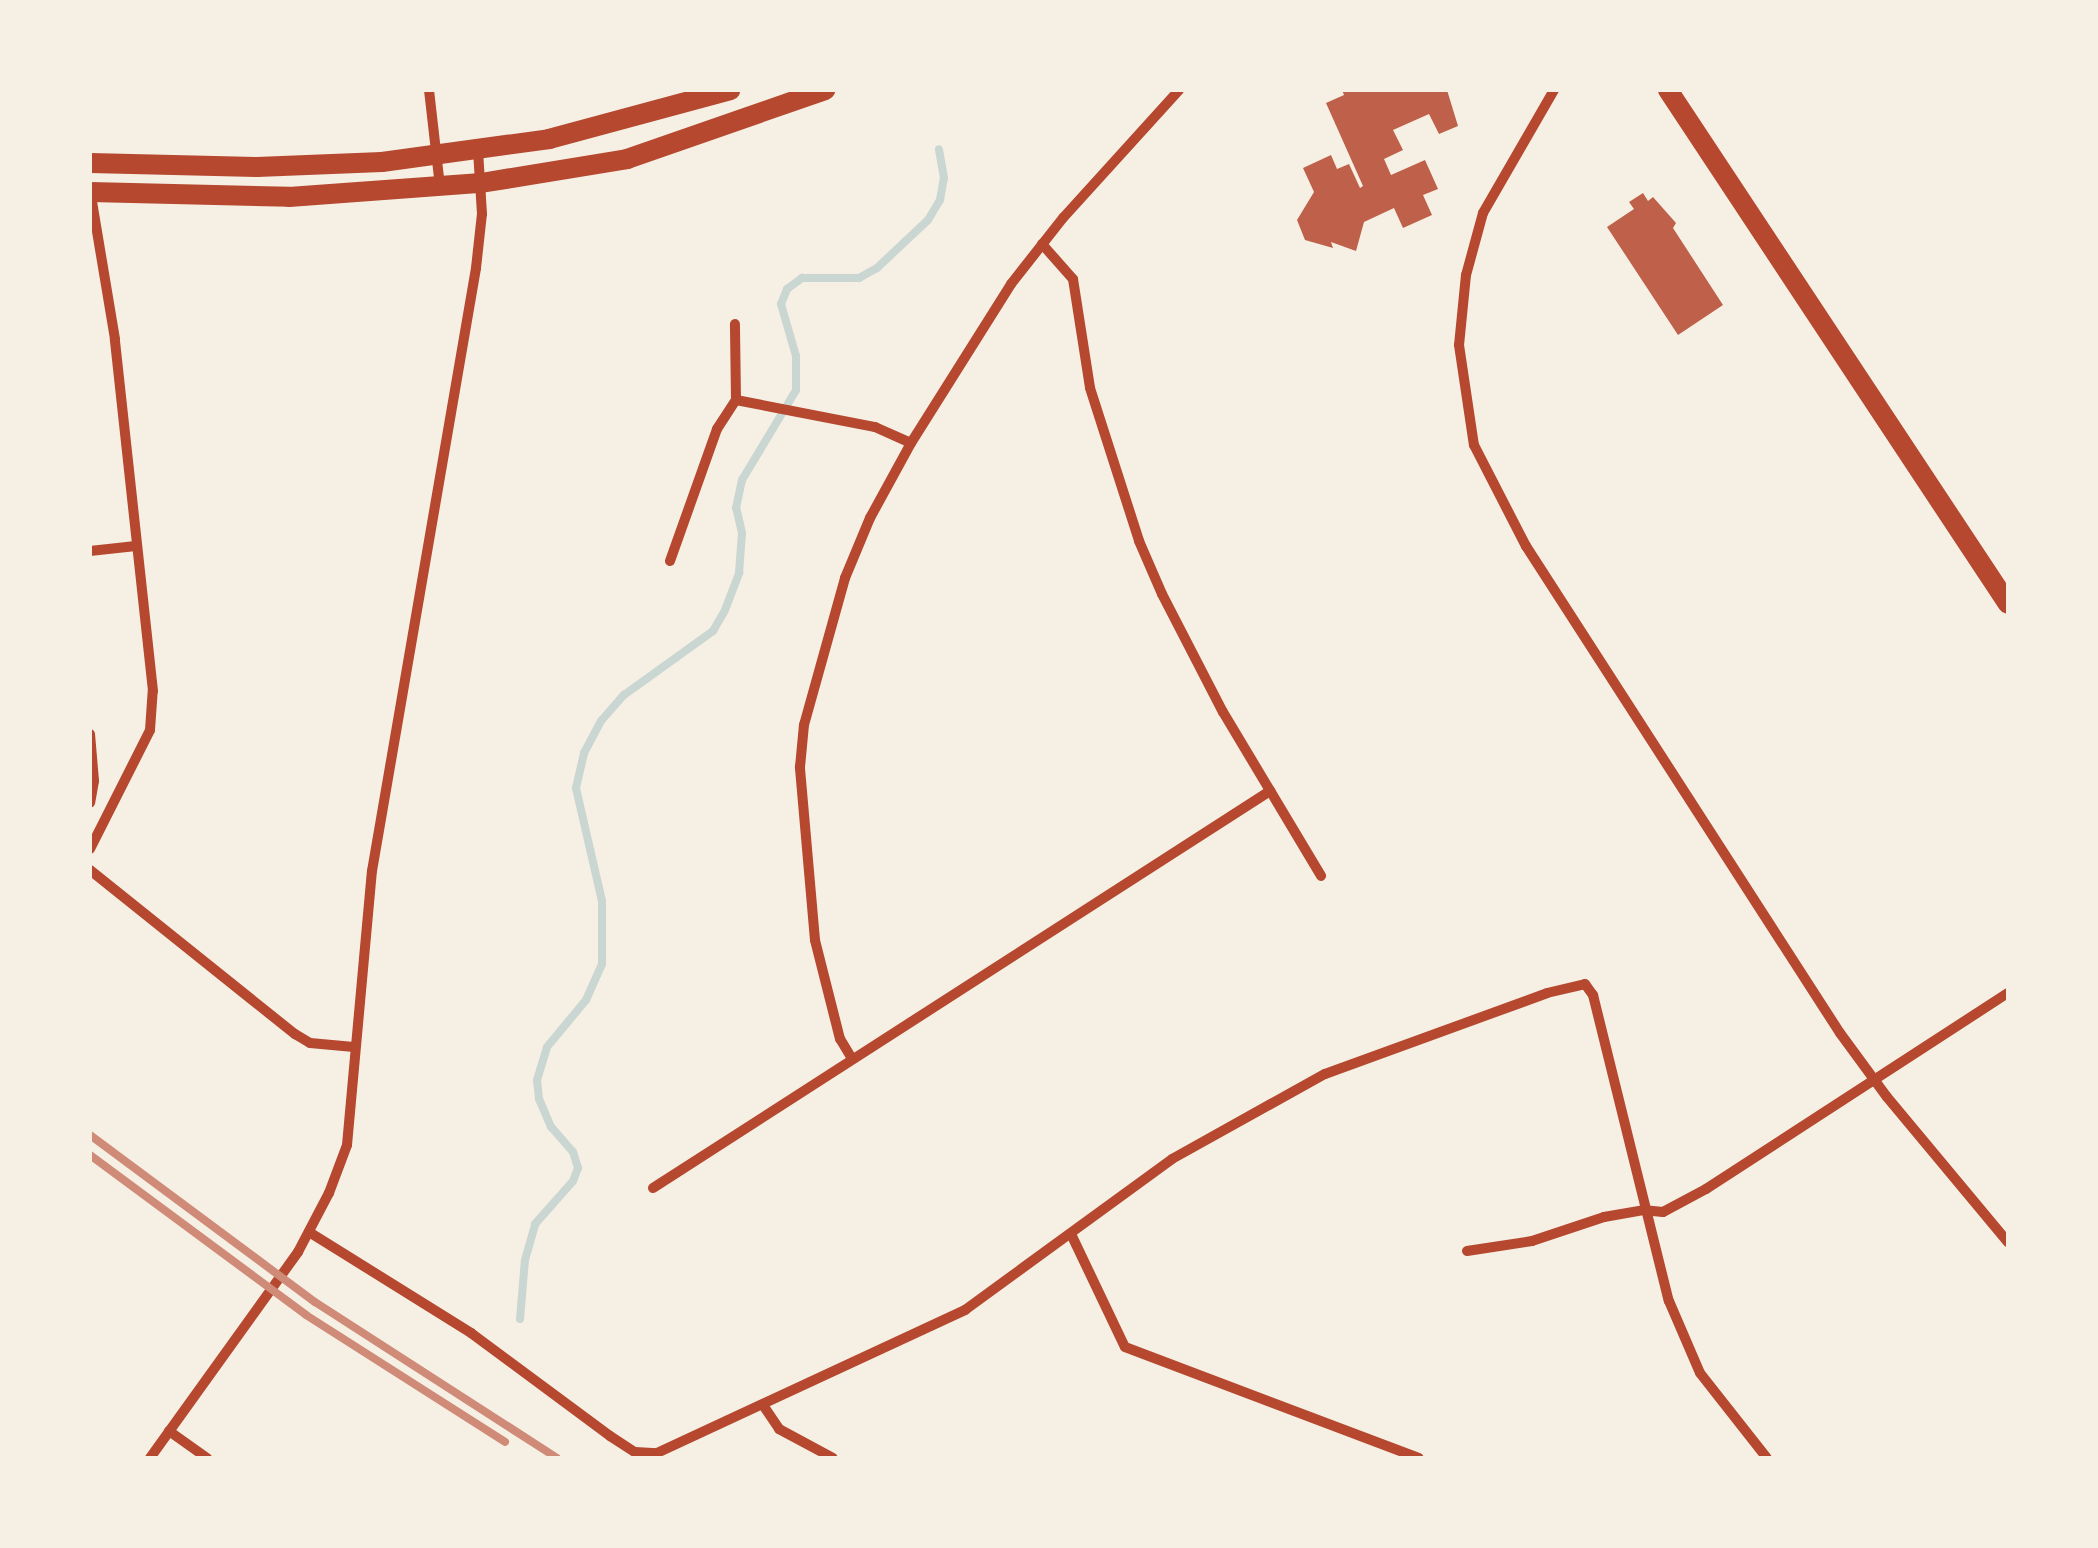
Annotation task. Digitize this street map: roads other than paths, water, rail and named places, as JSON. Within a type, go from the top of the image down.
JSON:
[{"type":"main road","points":[[90,164],[257,167],[382,162],[478,151],[619,124],[730,90]]},
{"type":"main road","points":[[91,191],[289,196],[481,183],[627,160],[825,90]]},
{"type":"main road","points":[[1668,90],[2008,604]]},
{"type":"street","points":[[429,90],[440,188]]},
{"type":"street","points":[[852,1057],[840,1038],[816,940],[800,767],[815,680],[845,578],[870,518],[910,443],[987,319],[1042,244],[1178,90]]},
{"type":"street","points":[[1554,90],[1483,213],[1466,275],[1459,345],[1466,414],[1474,445],[1526,546],[1874,1080],[2008,1242]]},
{"type":"street","points":[[150,1458],[309,1232],[347,1146],[372,870],[476,268],[481,183],[478,151]]},
{"type":"street","points":[[90,850],[150,730],[153,692],[108,283],[91,191]]},
{"type":"street","points":[[1042,244],[1073,280],[1090,388],[1139,541],[1188,648],[1321,876]]},
{"type":"street","points":[[670,561],[717,429],[736,400],[736,324]]},
{"type":"street","points":[[736,400],[875,427],[910,443]]},
{"type":"street","points":[[90,552],[136,546]]},
{"type":"street","points":[[90,734],[94,781],[90,803]]},
{"type":"street","points":[[653,1188],[1270,791]]},
{"type":"street","points":[[90,870],[295,1034],[310,1043],[354,1047]]},
{"type":"street","points":[[309,1232],[471,1333],[636,1452],[657,1453],[965,1310],[1172,1159],[1325,1074],[1578,983],[1585,984],[1593,994],[1643,1210],[1669,1301],[1700,1373],[1767,1458]]},
{"type":"street","points":[[1467,1251],[1532,1242],[1604,1217],[1643,1210],[1663,1212],[2008,992]]},
{"type":"street","points":[[1072,1234],[1124,1347],[1420,1458]]},
{"type":"street","points":[[762,1405],[779,1429],[833,1458]]},
{"type":"street","points":[[169,1431],[206,1458]]},
{"type":"waterway","points":[[520,1319],[525,1260],[535,1224],[573,1181],[578,1168],[573,1152],[551,1127],[539,1099],[537,1080],[547,1047],[586,1000],[602,964],[602,901],[576,788],[584,753],[601,721],[624,695],[713,631],[725,610],[739,573],[742,533],[736,508],[742,480],[796,390],[796,356],[781,304],[787,289],[802,278],[859,278],[877,268],[928,220],[940,200],[944,178],[939,149]]},
{"type":"railway","points":[[90,1135],[315,1302],[557,1458]]},
{"type":"railway","points":[[90,1155],[306,1315],[505,1442]]}]
